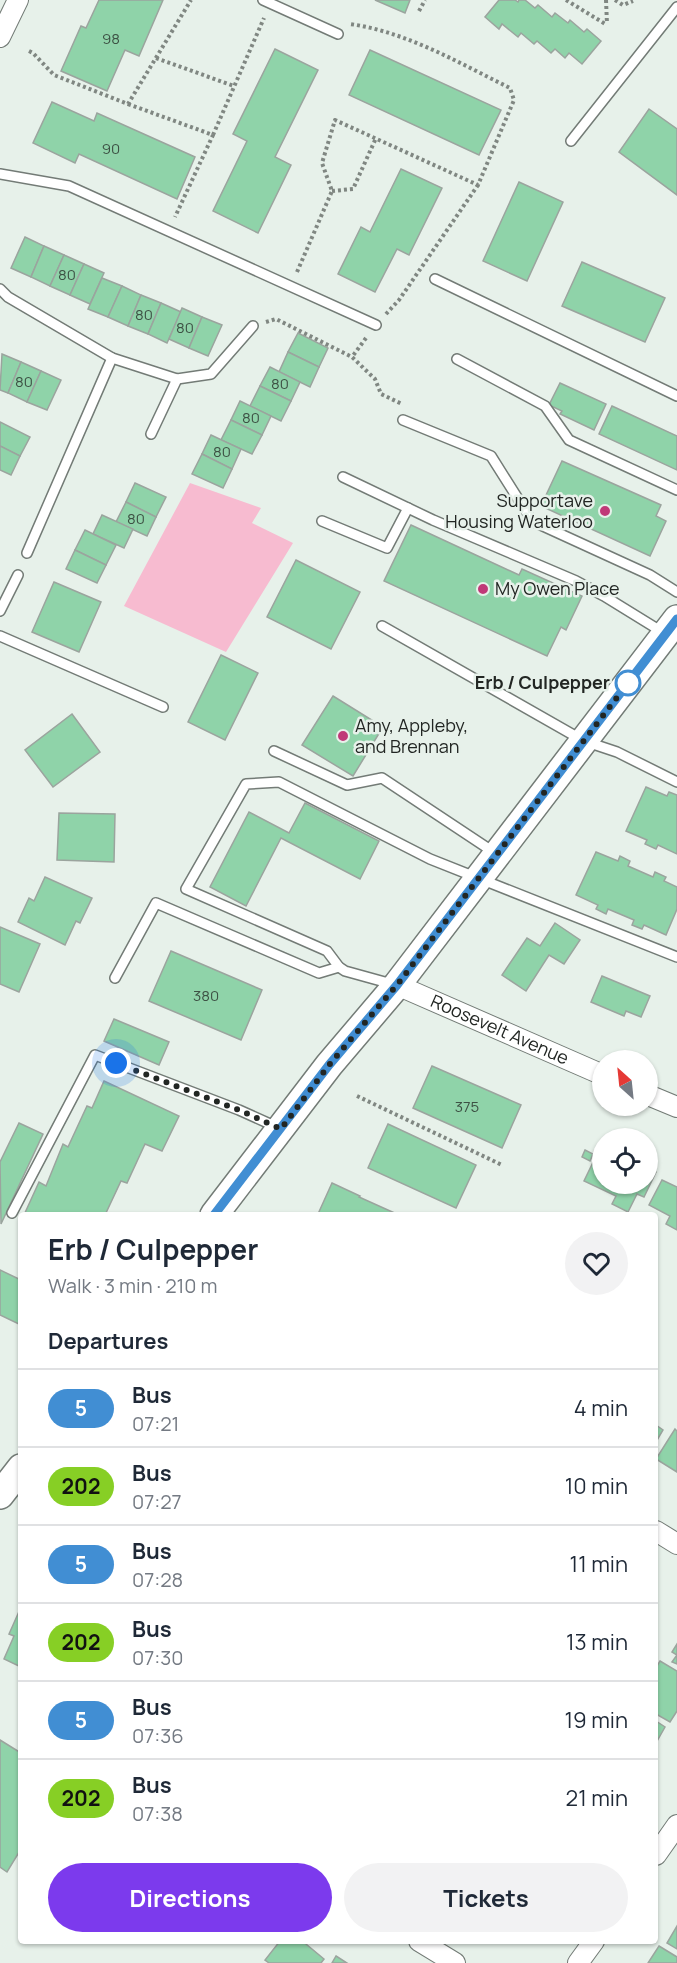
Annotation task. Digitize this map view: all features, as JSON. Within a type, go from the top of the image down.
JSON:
[{"type":"main road","points":[[216,1212],[329,1065],[397,985],[671,626]]},
{"type":"main road","points":[[0,1495],[18,1472]]},
{"type":"street","points":[[0,37],[18,0]]},
{"type":"street","name":"Roosevelt Avenue","points":[[397,985],[592,1070]]},
{"type":"street","points":[[658,1099],[677,1107]]},
{"type":"street","points":[[658,1532],[677,1544]]},
{"type":"street","points":[[658,1852],[677,1825]]},
{"type":"street","points":[[424,1944],[454,1963]]},
{"type":"street","points":[[578,1963],[592,1944]]},
{"type":"lane","points":[[267,2],[338,34]]},
{"type":"lane","points":[[571,141],[677,7]]},
{"type":"lane","points":[[0,174],[69,186],[376,325]]},
{"type":"lane","points":[[435,279],[677,396]]},
{"type":"lane","points":[[0,290],[8,297],[112,358],[177,379],[211,374],[254,326]]},
{"type":"lane","points":[[27,553],[112,358]]},
{"type":"lane","points":[[457,359],[544,406],[569,440],[677,490]]},
{"type":"lane","points":[[151,434],[177,379]]},
{"type":"lane","points":[[403,420],[490,456],[532,521],[650,575],[677,592]]},
{"type":"lane","points":[[343,477],[671,626]]},
{"type":"lane","points":[[322,521],[387,548],[408,508]]},
{"type":"lane","points":[[0,611],[18,575]]},
{"type":"lane","points":[[382,626],[584,741],[617,752],[677,782]]},
{"type":"lane","points":[[0,636],[163,707]]},
{"type":"lane","points":[[274,751],[347,784],[382,778],[497,855]]},
{"type":"lane","points":[[397,985],[345,971],[327,951],[186,889],[246,784],[279,783],[430,860],[677,957]]},
{"type":"lane","points":[[115,978],[156,903],[319,973],[339,967]]},
{"type":"lane","points":[[12,1213],[95,1055],[239,1110],[281,1129]]},
{"type":"path","points":[[128,104],[191,0]]},
{"type":"path","points":[[418,11],[425,0]]},
{"type":"path","points":[[566,0],[607,25],[606,0]]},
{"type":"path","points":[[615,0],[623,5],[633,1]]},
{"type":"path","points":[[169,231],[234,86],[267,2]]},
{"type":"path","points":[[338,34],[349,24],[371,27],[411,40],[510,88],[514,100],[478,185],[399,300],[376,325]]},
{"type":"path","points":[[29,51],[54,75],[213,135]]},
{"type":"path","points":[[156,58],[234,86]]},
{"type":"path","points":[[290,286],[332,191],[322,163],[335,120],[478,185]]},
{"type":"path","points":[[332,191],[352,189],[376,138]]},
{"type":"path","points":[[254,326],[276,319],[352,357]]},
{"type":"path","points":[[357,1096],[502,1165]]},
{"type":"shaded area","points":[[190,483],[261,508],[252,523],[293,543],[226,652],[124,606]]},
{"type":"building","points":[[99,0],[163,0],[139,56],[125,50],[107,91],[61,71],[81,26],[86,28]]},
{"type":"building","points":[[375,0],[410,0],[405,13]]},
{"type":"building","points":[[499,0],[518,2],[525,0],[535,8],[538,5],[552,17],[555,13],[568,23],[570,20],[584,32],[587,29],[601,41],[582,64],[569,53],[565,58],[555,49],[551,53],[537,41],[534,44],[521,33],[518,37],[502,24],[499,29],[485,17]]},
{"type":"building","points":[[275,49],[318,70],[275,157],[291,165],[258,233],[213,211],[247,141],[233,134]]},
{"type":"building","points":[[370,50],[501,110],[479,155],[349,95]]},
{"type":"building","points":[[52,102],[94,121],[97,113],[195,157],[177,199],[79,154],[75,163],[33,143]]},
{"type":"building","points":[[649,109],[677,129],[677,195],[619,152]]},
{"type":"building","points":[[401,169],[442,188],[409,255],[397,249],[375,292],[338,274],[361,227],[370,232]]},
{"type":"building","points":[[519,182],[563,202],[527,281],[483,261]]},
{"type":"building","points":[[25,237],[44,246],[31,277],[11,268]]},
{"type":"building","points":[[44,246],[64,255],[50,286],[31,277]]},
{"type":"building","points":[[64,255],[84,264],[70,295],[50,286]]},
{"type":"building","points":[[582,262],[665,298],[645,342],[562,306]]},
{"type":"building","points":[[84,264],[104,273],[90,304],[70,295]]},
{"type":"building","points":[[102,278],[122,286],[108,317],[88,309]]},
{"type":"building","points":[[122,286],[141,295],[128,326],[108,317]]},
{"type":"building","points":[[141,295],[161,303],[148,334],[128,326]]},
{"type":"building","points":[[161,303],[181,312],[167,343],[148,334]]},
{"type":"building","points":[[182,308],[202,317],[189,348],[169,339]]},
{"type":"building","points":[[202,317],[222,325],[208,356],[189,348]]},
{"type":"building","points":[[298,333],[328,348],[319,367],[288,352]]},
{"type":"building","points":[[288,352],[319,367],[310,387],[279,372]]},
{"type":"building","points":[[2,354],[21,362],[8,393],[0,390]]},
{"type":"building","points":[[21,362],[41,371],[27,402],[8,393]]},
{"type":"building","points":[[270,367],[300,382],[291,401],[260,386]]},
{"type":"building","points":[[41,371],[61,380],[47,410],[27,402]]},
{"type":"building","points":[[560,383],[606,404],[594,430],[560,414],[562,411],[549,405]]},
{"type":"building","points":[[260,386],[291,401],[281,421],[250,406]]},
{"type":"building","points":[[240,401],[271,416],[262,435],[231,420]]},
{"type":"building","points":[[612,406],[677,436],[677,470],[599,434]]},
{"type":"building","points":[[231,420],[262,435],[252,454],[221,440]]},
{"type":"building","points":[[0,422],[30,437],[20,456],[0,446]]},
{"type":"building","points":[[211,435],[241,449],[232,469],[202,454]]},
{"type":"building","points":[[0,446],[20,456],[11,475],[0,470]]},
{"type":"building","points":[[202,454],[232,469],[223,488],[192,474]]},
{"type":"building","name":"Supportave Housing Waterloo","points":[[562,461],[661,505],[656,516],[666,521],[650,556],[541,506]]},
{"type":"building","points":[[135,483],[166,497],[156,517],[126,502]]},
{"type":"building","points":[[126,502],[156,517],[147,536],[116,522]]},
{"type":"building","points":[[102,515],[133,529],[124,548],[93,534]]},
{"type":"building","name":"My Owen Place","points":[[411,525],[519,575],[522,569],[582,596],[566,630],[561,627],[547,656],[384,581]]},
{"type":"building","points":[[85,530],[116,545],[106,565],[75,550]]},
{"type":"building","points":[[75,550],[106,565],[97,583],[66,569]]},
{"type":"building","points":[[296,560],[360,592],[331,649],[267,617]]},
{"type":"building","points":[[54,582],[101,602],[79,652],[32,632]]},
{"type":"building","points":[[221,655],[258,673],[225,740],[188,722]]},
{"type":"building","name":"Amy, Appleby, and Brennan","points":[[333,696],[383,727],[353,776],[302,745]]},
{"type":"building","points":[[72,714],[100,752],[53,787],[25,750]]},
{"type":"building","points":[[646,787],[667,796],[669,792],[677,795],[677,854],[658,845],[656,849],[645,844],[647,840],[626,831]]},
{"type":"building","points":[[305,803],[379,841],[360,879],[281,838],[246,906],[210,887],[249,812],[289,833]]},
{"type":"building","points":[[59,813],[115,814],[114,862],[57,860]]},
{"type":"building","points":[[596,852],[618,861],[620,856],[630,861],[628,866],[653,877],[655,872],[666,877],[664,881],[677,887],[677,909],[666,935],[644,925],[642,929],[632,925],[634,920],[608,909],[606,914],[596,909],[598,905],[576,895]]},
{"type":"building","points":[[45,877],[92,898],[80,923],[76,921],[65,945],[18,922],[29,898],[34,901]]},
{"type":"building","points":[[555,923],[580,940],[564,964],[549,955],[526,991],[502,975],[527,938],[540,946]]},
{"type":"building","points":[[0,927],[40,944],[19,992],[0,984]]},
{"type":"building","points":[[171,951],[262,990],[241,1040],[149,1001]]},
{"type":"building","points":[[602,976],[650,996],[641,1017],[626,1011],[624,1016],[591,1002]]},
{"type":"building","points":[[114,1019],[169,1042],[159,1065],[104,1041]]},
{"type":"building","points":[[432,1066],[521,1105],[502,1148],[413,1108]]},
{"type":"building","points":[[104,1081],[179,1116],[162,1151],[145,1144],[127,1183],[121,1181],[106,1212],[25,1212],[39,1182],[46,1186],[63,1144],[68,1147],[87,1106],[92,1108]]},
{"type":"building","points":[[19,1123],[43,1134],[1,1224],[0,1162]]},
{"type":"building","points":[[388,1124],[476,1165],[456,1208],[368,1168]]},
{"type":"building","points":[[585,1150],[592,1154],[590,1161],[582,1157]]},
{"type":"building","points":[[592,1164],[592,1185],[584,1181]]},
{"type":"building","points":[[662,1180],[677,1187],[677,1230],[666,1224],[670,1216],[649,1205],[655,1194],[658,1194]]},
{"type":"building","points":[[332,1183],[392,1212],[319,1212]]},
{"type":"building","points":[[612,1194],[637,1194],[628,1212],[612,1204],[616,1196]]},
{"type":"building","points":[[0,1270],[18,1279],[18,1324],[0,1315]]},
{"type":"building","points":[[658,1426],[663,1430],[658,1439]]},
{"type":"building","points":[[675,1429],[677,1431],[677,1472],[658,1460],[658,1456]]},
{"type":"building","points":[[18,1614],[18,1666],[4,1659],[14,1636],[9,1634]]},
{"type":"building","points":[[677,1644],[677,1655],[672,1652]]},
{"type":"building","points":[[660,1661],[677,1671],[677,1711],[670,1722],[658,1715],[658,1664]]},
{"type":"building","points":[[658,1722],[665,1727],[658,1739]]},
{"type":"building","points":[[0,1740],[18,1751],[18,1854],[7,1872],[0,1867]]},
{"type":"building","points":[[677,1926],[677,1949],[667,1943]]},
{"type":"building","points":[[278,1944],[306,1944],[324,1959],[321,1963],[269,1963],[265,1960]]},
{"type":"building","points":[[659,1946],[677,1957],[677,1963],[648,1963]]},
{"type":"building","points":[[336,1956],[347,1963],[332,1963]]},
{"type":"bus line","name":"5","points":[[216,1212],[329,1065],[397,985],[677,619]]},
{"type":"place","name":"Supportave Housing Waterloo","points":[[605,511]]},
{"type":"place","name":"My Owen Place","points":[[483,589]]},
{"type":"place","name":"Erb / Culpepper","points":[[628,683]]},
{"type":"place","name":"Amy, Appleby, and Brennan","points":[[343,736]]},
{"type":"route","points":[[116,1063],[239,1110],[281,1129],[329,1065],[397,985],[628,683]]}]
